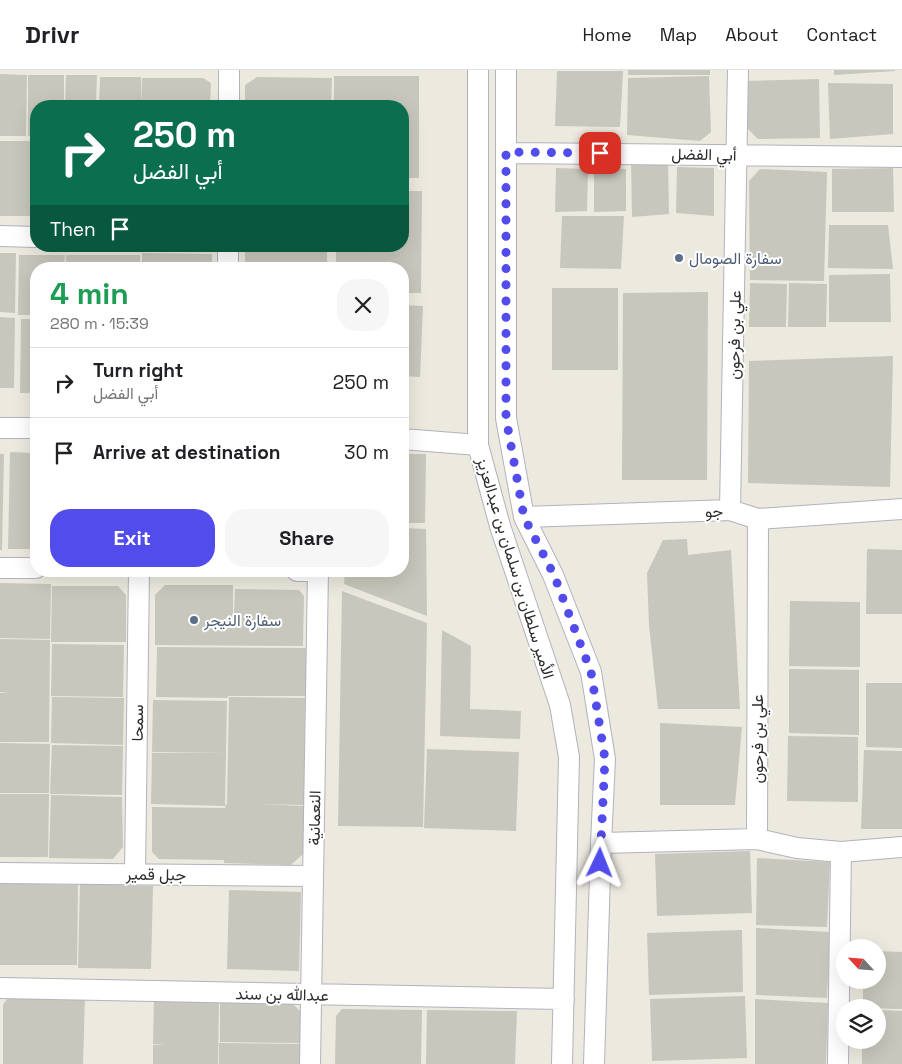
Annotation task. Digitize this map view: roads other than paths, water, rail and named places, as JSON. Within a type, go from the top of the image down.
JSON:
[{"type":"street","points":[[228,70],[228,100]]},
{"type":"street","name":"الأمير سلطان بن سلمان بن عبدالعزيز","points":[[478,70],[478,445],[500,526],[560,705],[569,757],[562,1064]]},
{"type":"street","name":"الأمير سلطان بن سلمان بن عبدالعزيز","points":[[506,70],[506,418],[524,517],[554,575],[591,672],[605,759],[594,1064]]},
{"type":"street","name":"علي بن فرحون","points":[[730,510],[738,154],[738,70]]},
{"type":"street","name":"أبي الفضل","points":[[506,152],[902,157]]},
{"type":"street","points":[[0,236],[30,237]]},
{"type":"street","points":[[0,428],[30,428]]},
{"type":"street","points":[[409,440],[478,445]]},
{"type":"street","name":"جو","points":[[524,517],[730,510],[758,519],[902,509]]},
{"type":"street","name":"علي بن فرحون","points":[[757,839],[758,519]]},
{"type":"street","points":[[0,568],[30,568]]},
{"type":"street","name":"سمحا","points":[[135,874],[139,577]]},
{"type":"street","name":"النعمانية","points":[[310,1064],[318,577]]},
{"type":"street","points":[[601,843],[757,839],[796,848],[840,852],[902,847]]},
{"type":"street","points":[[838,1064],[840,852]]},
{"type":"street","name":"جبل قمير","points":[[0,872],[313,876]]},
{"type":"street","name":"عبدالله بن سند","points":[[0,988],[564,999]]},
{"type":"place","name":"سفارة الصومال","points":[[679,258]]},
{"type":"place","name":"سفارة النيجر","points":[[194,620]]}]
